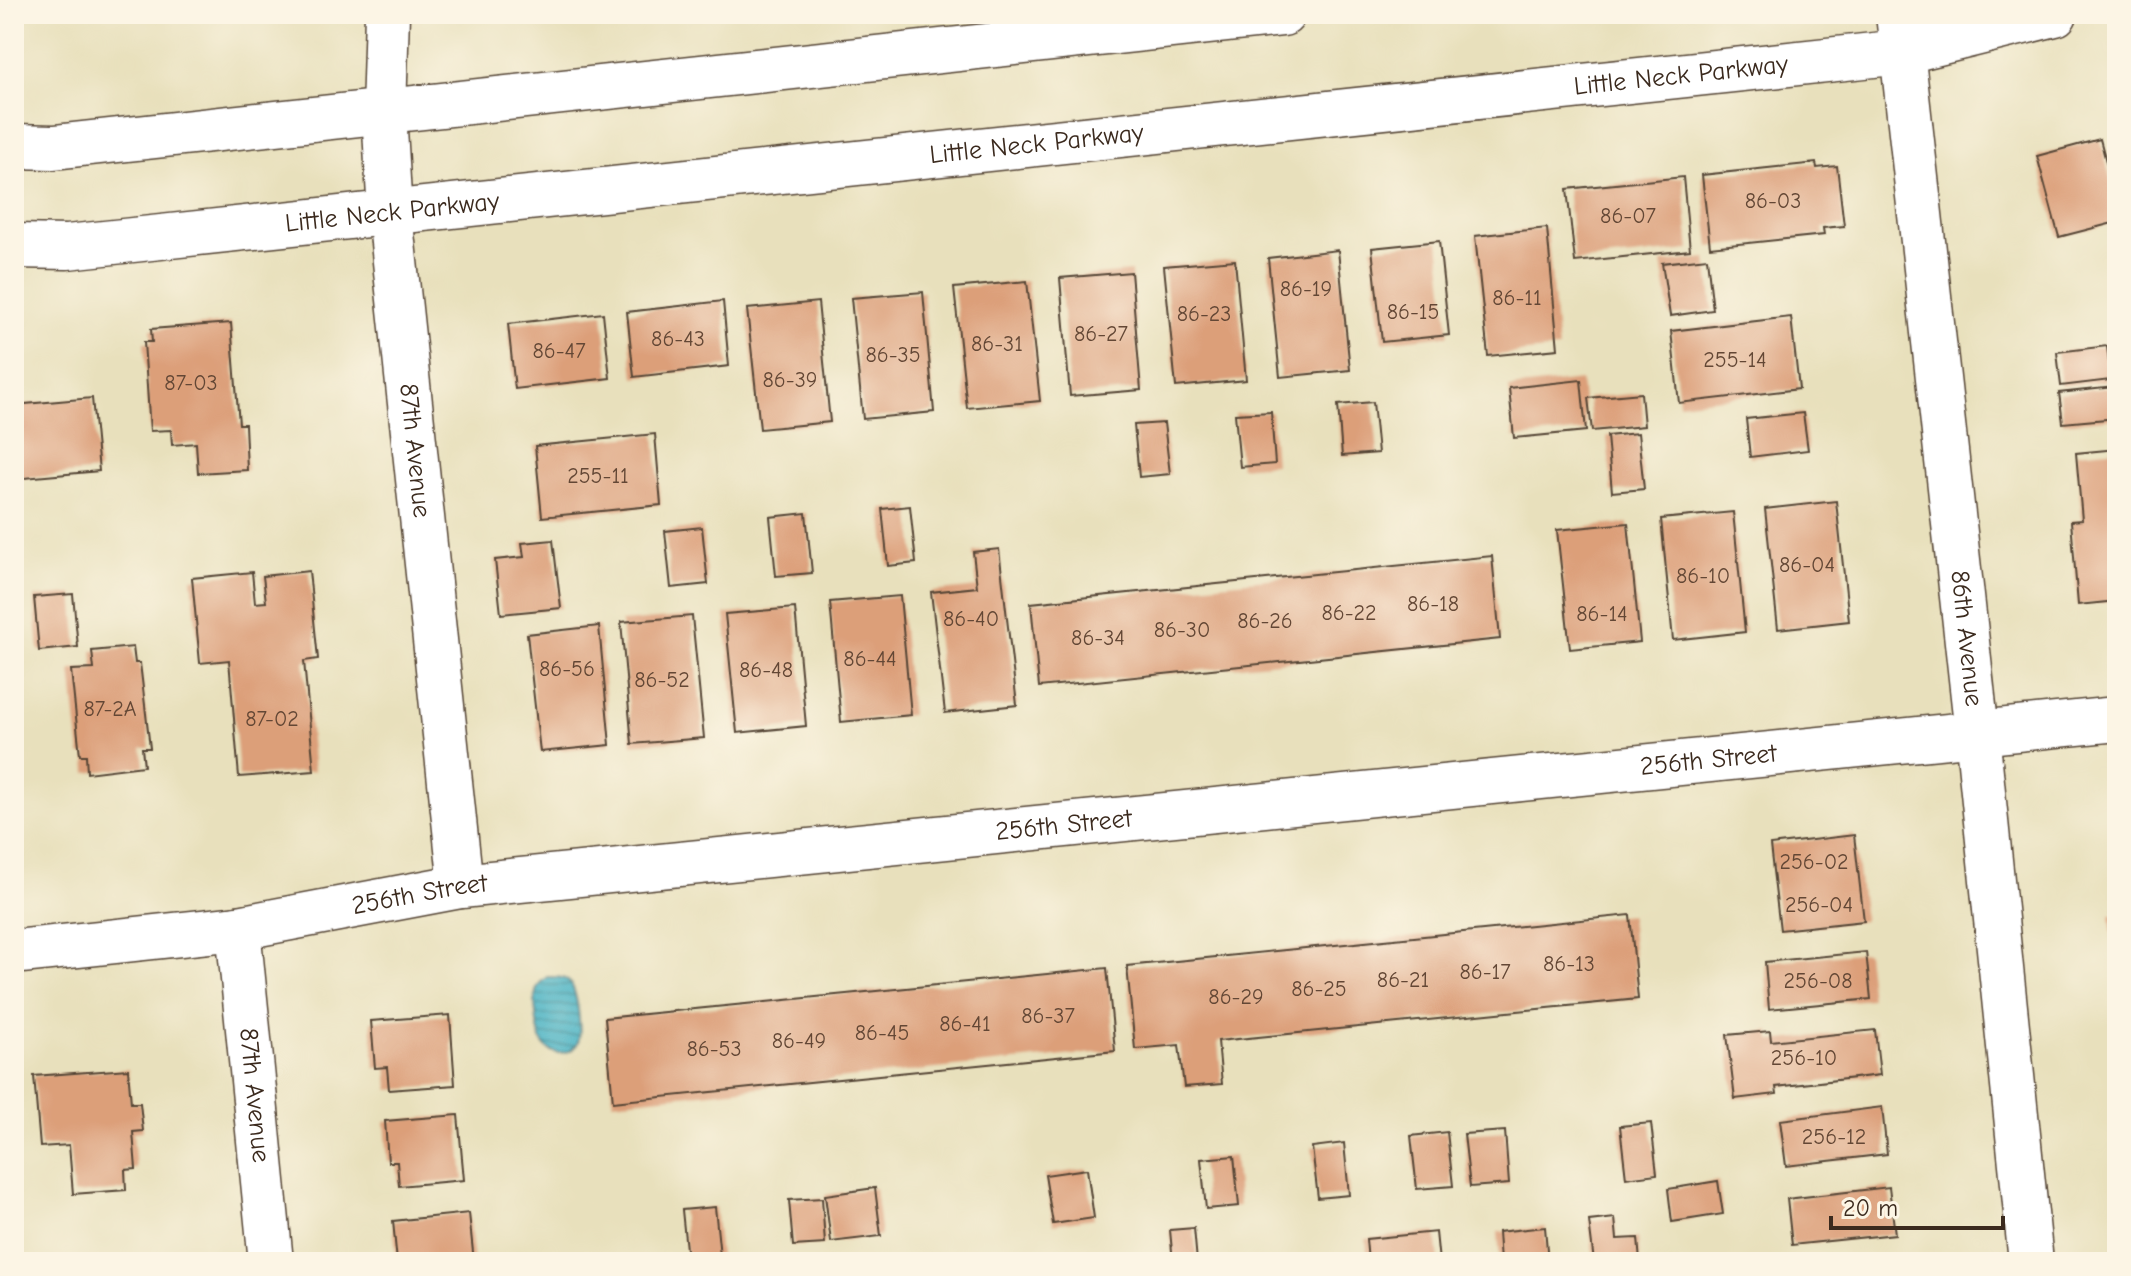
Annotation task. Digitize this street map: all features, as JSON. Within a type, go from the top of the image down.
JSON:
[{"type":"street","name":"87th Avenue","points":[[387,14],[384,112],[390,214],[461,886]]},
{"type":"street","points":[[14,146],[54,147],[1283,14]]},
{"type":"street","name":"Little Neck Parkway","points":[[14,246],[67,247],[390,214],[2055,14]]},
{"type":"street","name":"86th Avenue","points":[[1900,33],[2031,1262]]},
{"type":"street","name":"256th Street","points":[[14,952],[238,928],[461,886],[2117,719]]},
{"type":"street","name":"87th Avenue","points":[[238,928],[271,1262]]},
{"type":"water","points":[[547,977],[568,981],[575,994],[579,1039],[574,1048],[566,1052],[557,1053],[548,1049],[540,1035],[535,1007],[536,991]]},
{"type":"building","points":[[2100,139],[2117,203],[2117,222],[2059,237],[2037,156]]},
{"type":"building","points":[[1816,163],[1817,168],[1837,166],[1844,226],[1823,228],[1824,235],[1710,247],[1702,175]]},
{"type":"building","points":[[1683,177],[1690,250],[1575,262],[1567,189]]},
{"type":"building","points":[[1547,228],[1558,349],[1488,356],[1475,236]]},
{"type":"building","points":[[1439,241],[1449,335],[1382,342],[1372,248]]},
{"type":"building","points":[[1338,250],[1350,370],[1280,377],[1268,258]]},
{"type":"building","points":[[1707,258],[1713,310],[1670,316],[1662,263]]},
{"type":"building","points":[[1235,260],[1246,380],[1176,387],[1164,266]]},
{"type":"building","points":[[1131,272],[1141,390],[1070,396],[1060,278]]},
{"type":"building","points":[[1027,281],[1040,401],[967,408],[954,288]]},
{"type":"building","points":[[923,292],[934,412],[863,419],[851,298]]},
{"type":"building","points":[[723,301],[729,366],[634,377],[627,312]]},
{"type":"building","points":[[818,302],[830,422],[760,429],[747,309]]},
{"type":"building","points":[[603,313],[610,378],[515,389],[508,324]]},
{"type":"building","points":[[1791,317],[1799,389],[1679,403],[1671,331]]},
{"type":"building","points":[[231,323],[239,424],[245,424],[247,470],[198,473],[196,443],[172,445],[171,430],[150,431],[144,342],[152,342],[151,329]]},
{"type":"building","points":[[2107,346],[2111,380],[2061,386],[2057,352]]},
{"type":"building","points":[[1581,380],[1586,431],[1514,438],[1509,388]]},
{"type":"building","points":[[2114,387],[2117,418],[2063,423],[2059,393]]},
{"type":"building","points":[[1641,393],[1644,426],[1592,431],[1588,398]]},
{"type":"building","points":[[92,398],[99,471],[14,479],[14,405]]},
{"type":"building","points":[[1373,402],[1378,453],[1342,456],[1338,405]]},
{"type":"building","points":[[1271,412],[1275,464],[1240,467],[1235,414]]},
{"type":"building","points":[[1803,413],[1808,450],[1750,457],[1746,419]]},
{"type":"building","points":[[1164,423],[1170,474],[1139,477],[1134,425]]},
{"type":"building","points":[[1638,433],[1644,489],[1612,492],[1607,436]]},
{"type":"building","points":[[655,434],[661,505],[542,517],[535,446]]},
{"type":"building","points":[[2117,449],[2117,601],[2078,605],[2071,521],[2082,520],[2076,453]]},
{"type":"building","points":[[1836,501],[1849,621],[1778,629],[1765,509]]},
{"type":"building","points":[[910,506],[916,563],[888,566],[882,509]]},
{"type":"building","points":[[1733,512],[1745,632],[1673,640],[1661,519]]},
{"type":"building","points":[[806,513],[812,573],[776,576],[770,517]]},
{"type":"building","points":[[1628,523],[1640,642],[1570,649],[1557,530]]},
{"type":"building","points":[[702,527],[708,584],[671,588],[665,531]]},
{"type":"building","points":[[553,540],[561,608],[501,614],[495,560],[524,557],[522,543]]},
{"type":"building","points":[[999,549],[1017,705],[945,713],[931,592],[977,587],[973,552]]},
{"type":"building","points":[[1492,556],[1500,639],[1039,687],[1031,603]]},
{"type":"building","points":[[309,571],[318,659],[304,661],[314,771],[239,777],[229,660],[200,663],[192,578],[252,572],[255,603],[266,602],[263,576]]},
{"type":"building","points":[[73,594],[78,647],[39,651],[34,597]]},
{"type":"building","points":[[900,596],[911,715],[841,722],[830,602]]},
{"type":"building","points":[[795,608],[806,726],[737,733],[725,614]]},
{"type":"building","points":[[692,616],[704,738],[632,744],[621,622]]},
{"type":"building","points":[[599,626],[610,745],[540,752],[527,634]]},
{"type":"building","points":[[133,647],[135,663],[140,663],[150,748],[142,748],[144,766],[87,773],[86,755],[80,755],[71,670],[94,669],[92,651]]},
{"type":"building","points":[[1854,835],[1864,921],[1780,930],[1770,845]]},
{"type":"building","points":[[1630,915],[1638,999],[1218,1041],[1222,1084],[1184,1087],[1179,1045],[1135,1049],[1127,966]]},
{"type":"building","points":[[2110,915],[2117,915],[2117,963],[2115,963]]},
{"type":"building","points":[[1866,952],[1871,999],[1769,1009],[1765,962]]},
{"type":"building","points":[[1107,968],[1115,1051],[613,1102],[605,1018]]},
{"type":"building","points":[[450,1015],[455,1085],[389,1090],[387,1067],[375,1068],[371,1021]]},
{"type":"building","points":[[1875,1030],[1880,1075],[1776,1087],[1777,1094],[1735,1099],[1727,1035],[1770,1031],[1771,1041]]},
{"type":"building","points":[[128,1069],[131,1103],[140,1103],[143,1131],[133,1132],[136,1169],[125,1170],[126,1190],[73,1194],[69,1145],[40,1147],[34,1076]]},
{"type":"building","points":[[1882,1107],[1887,1154],[1786,1166],[1780,1120]]},
{"type":"building","points":[[458,1115],[464,1180],[399,1186],[397,1162],[388,1162],[385,1121]]},
{"type":"building","points":[[1651,1123],[1657,1174],[1626,1178],[1620,1126]]},
{"type":"building","points":[[1505,1131],[1509,1184],[1470,1187],[1464,1134]]},
{"type":"building","points":[[1447,1132],[1453,1186],[1417,1189],[1411,1136]]},
{"type":"building","points":[[1344,1143],[1349,1195],[1318,1198],[1312,1147]]},
{"type":"building","points":[[1234,1156],[1239,1206],[1206,1209],[1201,1159]]},
{"type":"building","points":[[1087,1169],[1094,1218],[1053,1224],[1045,1175]]},
{"type":"building","points":[[1718,1181],[1723,1214],[1672,1222],[1668,1189]]},
{"type":"building","points":[[1889,1187],[1895,1234],[1792,1245],[1787,1199]]},
{"type":"building","points":[[875,1188],[881,1236],[831,1242],[825,1195]]},
{"type":"building","points":[[822,1198],[825,1244],[793,1246],[789,1200]]},
{"type":"building","points":[[715,1207],[720,1256],[687,1259],[682,1210]]},
{"type":"building","points":[[469,1213],[474,1262],[397,1262],[393,1221]]},
{"type":"building","points":[[1615,1218],[1617,1239],[1638,1238],[1640,1262],[1594,1262],[1589,1221]]},
{"type":"building","points":[[1545,1227],[1548,1262],[1500,1262],[1498,1232]]},
{"type":"building","points":[[1194,1228],[1197,1262],[1173,1262],[1170,1230]]},
{"type":"building","points":[[1436,1232],[1439,1262],[1368,1262],[1366,1239]]},
{"type":"building","points":[[1893,1258],[1894,1262],[1872,1262],[1872,1260]]}]
